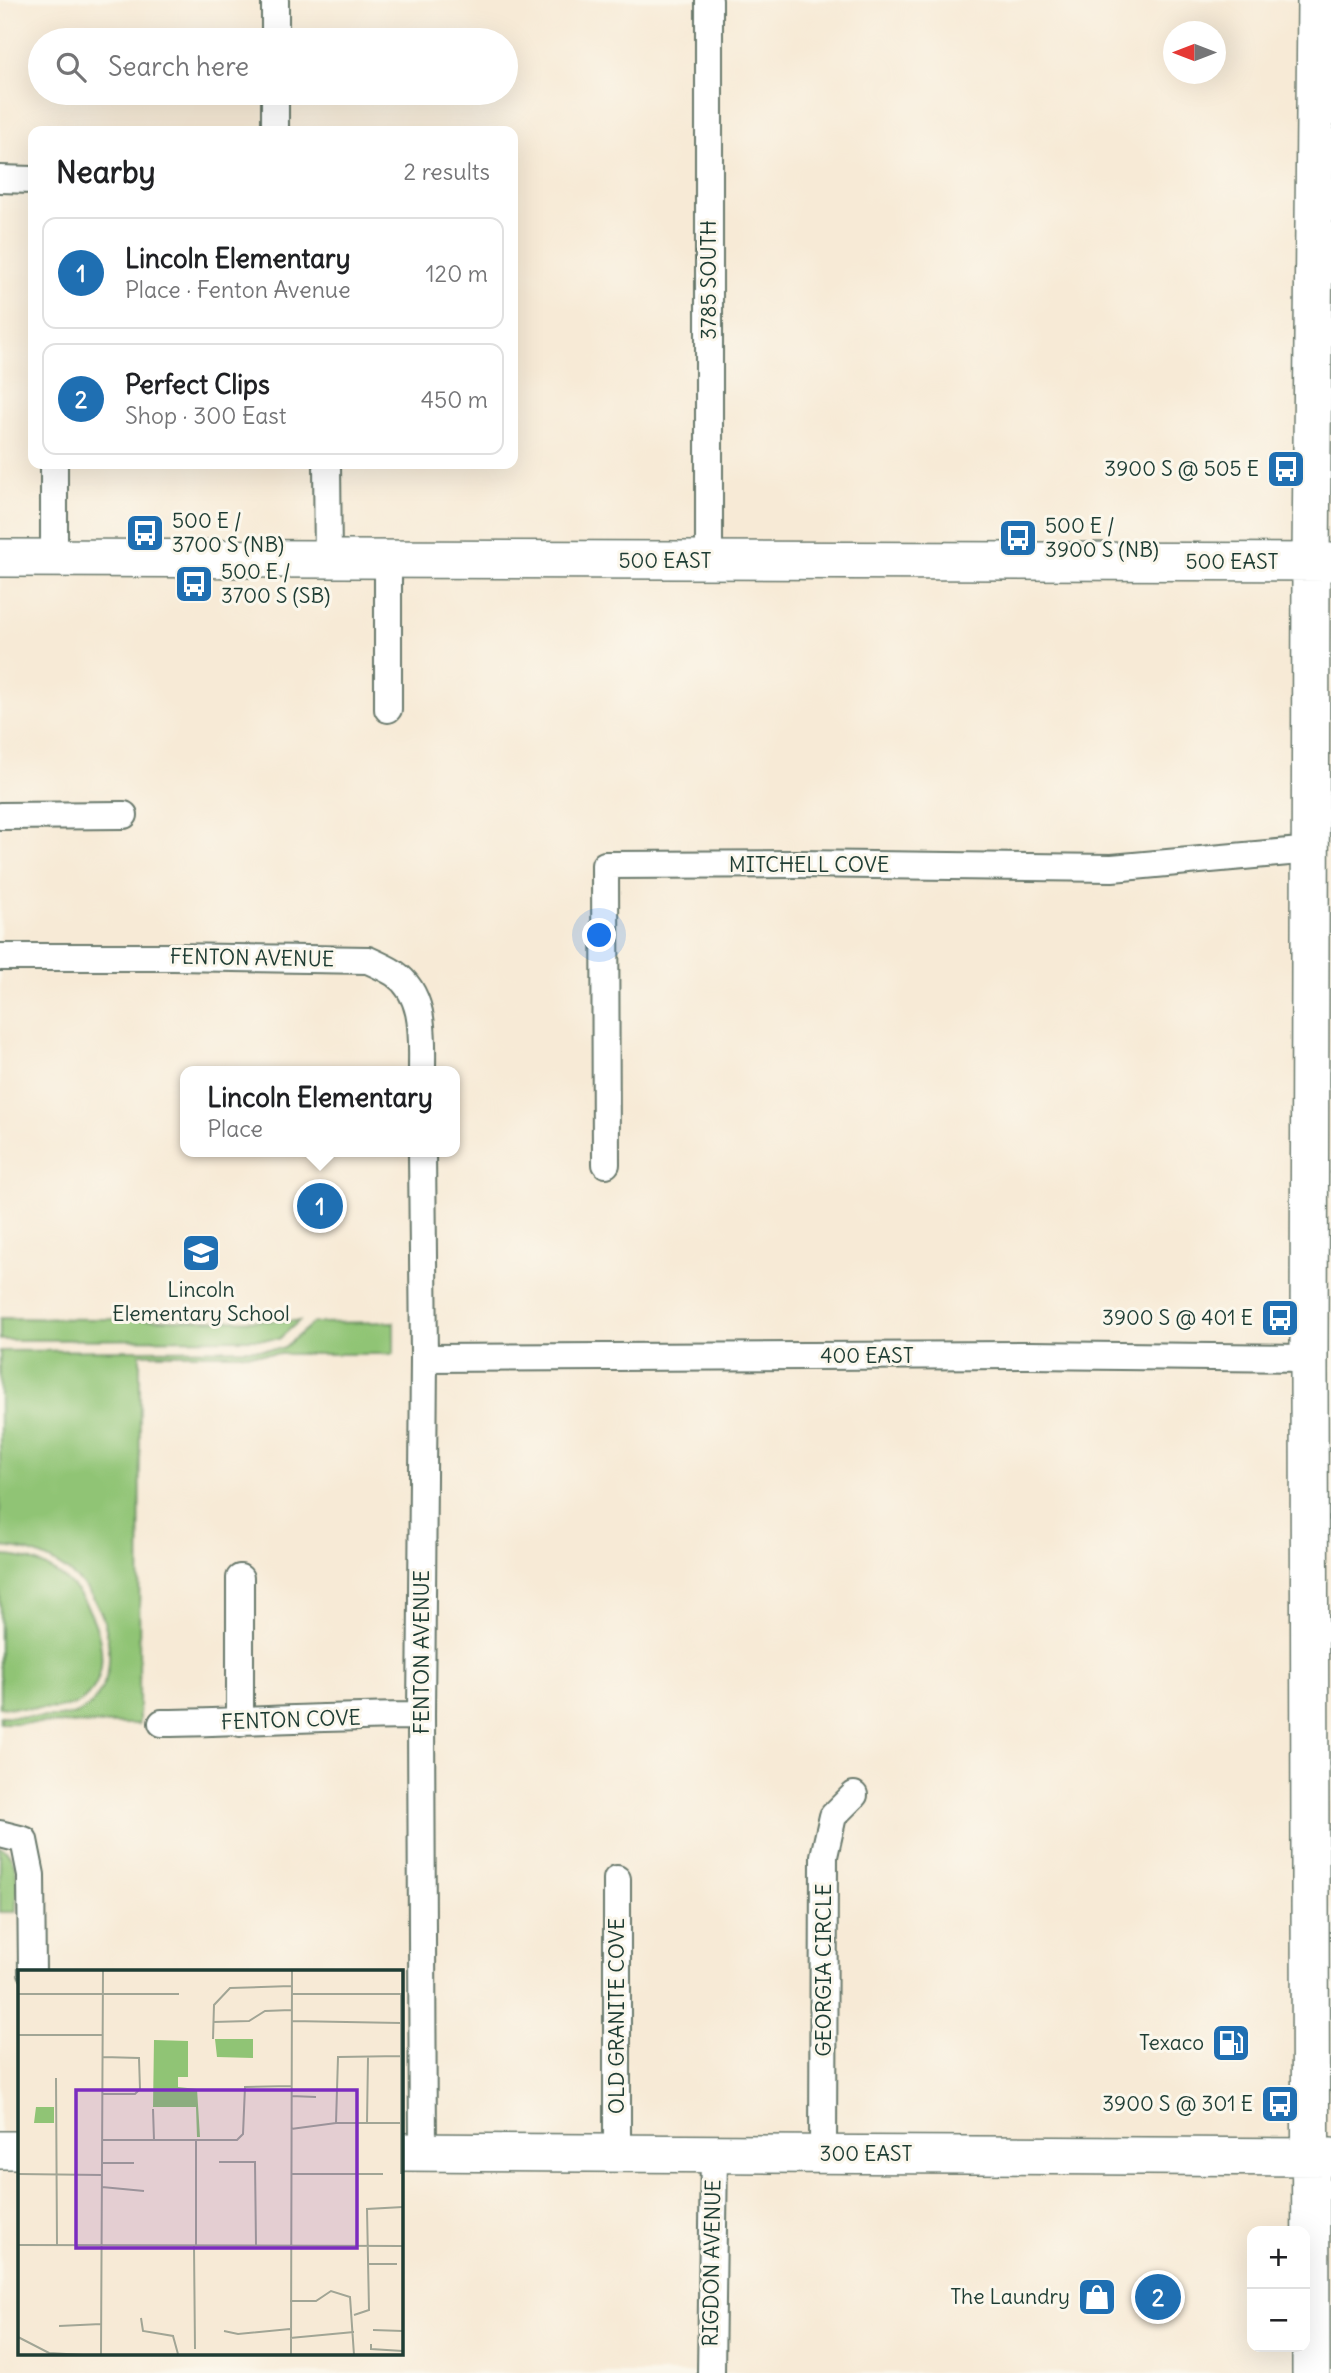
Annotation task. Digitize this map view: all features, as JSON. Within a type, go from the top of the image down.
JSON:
[{"type":"main road","points":[[1311,2373],[1321,2157],[1311,850],[1321,562],[1316,0]]},
{"type":"main road","name":"500 EAST","points":[[0,558],[1321,562]]},
{"type":"main road","points":[[0,2150],[18,2150]]},
{"type":"main road","name":"300 EAST","points":[[412,2152],[1321,2157]]},
{"type":"street","points":[[275,0],[275,28]]},
{"type":"street","name":"3785 SOUTH","points":[[709,0],[709,561]]},
{"type":"street","points":[[275,105],[275,126]]},
{"type":"street","points":[[0,179],[28,180]]},
{"type":"street","points":[[54,469],[54,558]]},
{"type":"street","points":[[327,469],[328,560]]},
{"type":"street","points":[[388,560],[388,709]]},
{"type":"street","points":[[0,816],[124,815]]},
{"type":"street","name":"MITCHELL COVE","points":[[606,1164],[605,865],[797,864],[1112,868],[1311,850]]},
{"type":"street","name":"FENTON AVENUE","points":[[0,957],[368,960],[396,974],[411,992],[420,1011],[422,1066]]},
{"type":"street","name":"FENTON AVENUE","points":[[412,2152],[421,1716],[424,1358],[422,1157]]},
{"type":"street","name":"400 EAST","points":[[424,1358],[1029,1355],[1316,1370]]},
{"type":"street","points":[[240,1578],[240,1723]]},
{"type":"street","name":"FENTON COVE","points":[[162,1723],[240,1723],[334,1716],[421,1716]]},
{"type":"street","name":"GEORGIA CIRCLE","points":[[823,2154],[824,1856],[833,1816],[854,1795]]},
{"type":"street","points":[[0,1834],[24,1840],[32,1875],[32,1970]]},
{"type":"street","name":"OLD GRANITE COVE","points":[[617,1879],[617,2152]]},
{"type":"street","name":"RIGDON AVENUE","points":[[711,2373],[714,2153]]},
{"type":"green space","points":[[0,1318],[299,1321],[279,1339],[0,1340]]},
{"type":"green space","points":[[394,1322],[394,1354],[140,1354],[139,1724],[0,1723],[0,1716],[59,1717],[80,1712],[93,1702],[99,1693],[107,1673],[109,1657],[104,1621],[96,1604],[72,1574],[38,1555],[0,1547],[0,1351],[282,1349],[313,1323]]},
{"type":"green space","points":[[0,1556],[28,1560],[54,1571],[79,1594],[88,1609],[100,1642],[101,1659],[99,1676],[92,1690],[80,1702],[53,1708],[0,1707]]},
{"type":"green space","points":[[0,1847],[12,1859],[17,1875],[16,1912],[0,1912]]},
{"type":"place","name":"3900 S @ 505 E","points":[[1286,469]]},
{"type":"place","name":"500 E / 3700 S (NB)","points":[[145,533]]},
{"type":"place","name":"500 E / 3900 S (NB)","points":[[1018,538]]},
{"type":"place","name":"500 E / 3700 S (SB)","points":[[194,584]]},
{"type":"place","name":"Lincoln Elementary","points":[[320,1206]]},
{"type":"place","name":"Lincoln Elementary School","points":[[201,1253]]},
{"type":"place","name":"3900 S @ 401 E","points":[[1280,1318]]},
{"type":"place","name":"Texaco","points":[[1231,2043]]},
{"type":"place","name":"3900 S @ 301 E","points":[[1280,2104]]},
{"type":"place","name":"The Laundry","points":[[1097,2297]]},
{"type":"place","name":"Perfect Clips","points":[[1158,2297]]}]
